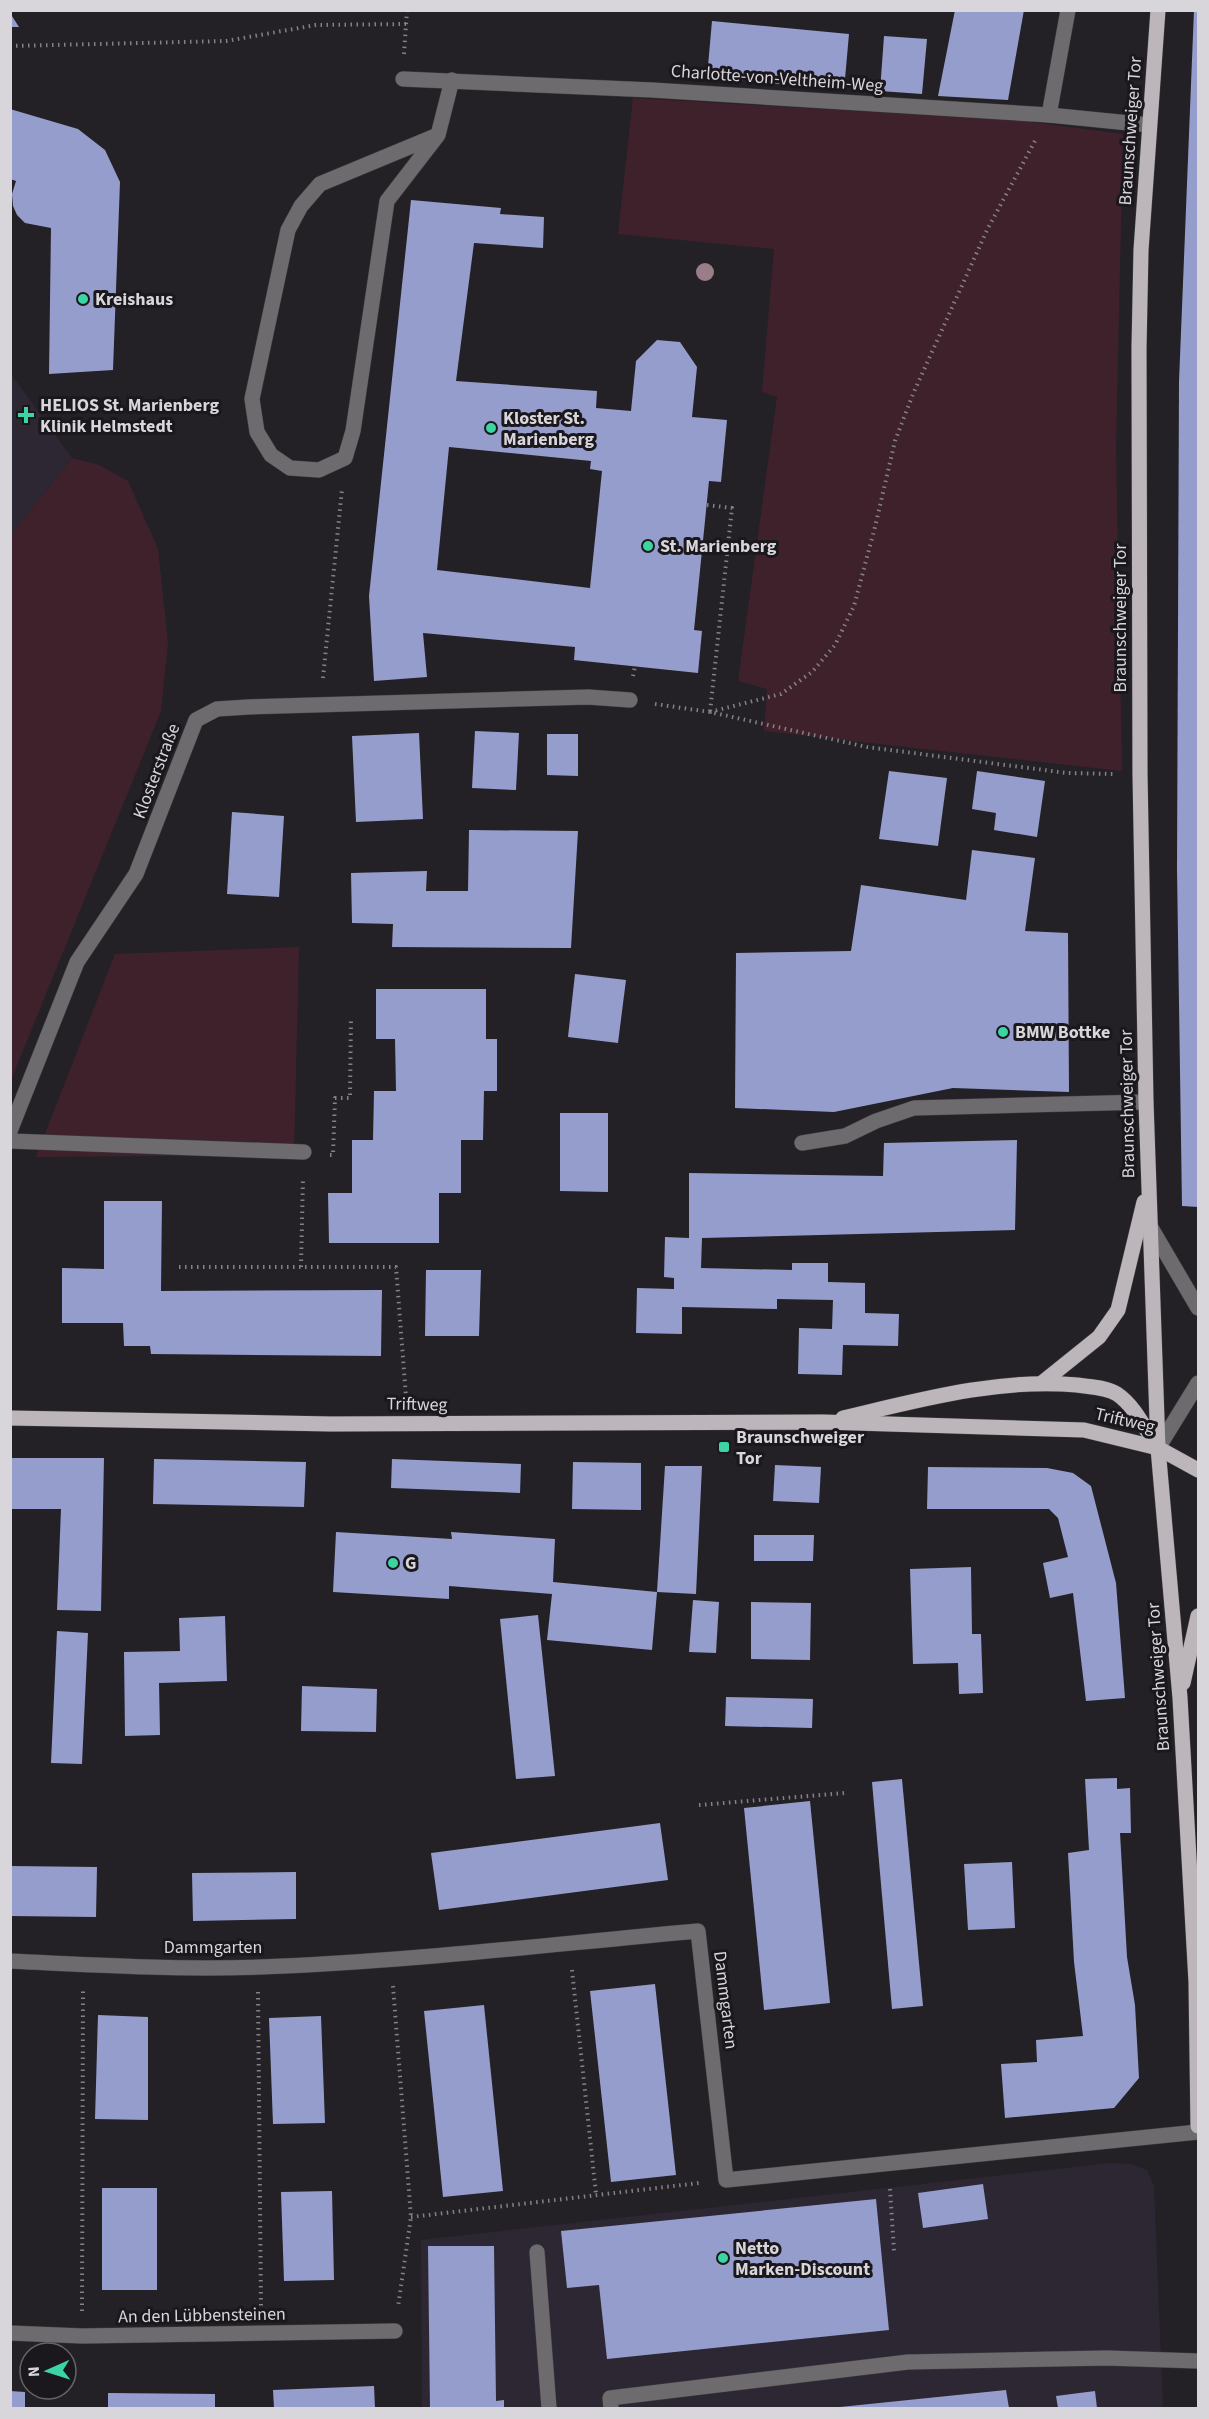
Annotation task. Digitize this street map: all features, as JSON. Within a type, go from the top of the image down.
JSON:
[{"type":"main road","name":"Braunschweiger Tor","points":[[1158,10],[1141,250],[1139,348],[1140,774],[1146,1102],[1158,1448],[1180,1698],[1196,1982],[1198,2126]]},
{"type":"main road","points":[[1043,1382],[1099,1337],[1118,1310],[1148,1186]]},
{"type":"main road","name":"Triftweg","points":[[823,1422],[951,1393],[1043,1382],[1097,1387],[1114,1392],[1126,1401],[1158,1448]]},
{"type":"main road","name":"Triftweg","points":[[10,1418],[408,1424],[823,1422],[1084,1430],[1158,1448]]},
{"type":"main road","points":[[1158,1448],[1198,1470]]},
{"type":"main road","points":[[1180,1698],[1198,1616]]},
{"type":"street","points":[[1049,115],[1068,10]]},
{"type":"street","name":"Charlotte-von-Veltheim-Weg","points":[[403,79],[1049,115],[1149,125]]},
{"type":"street","points":[[438,135],[320,184],[301,206],[288,230],[252,399],[257,432],[271,455],[290,468],[319,470],[345,458],[353,430],[387,201],[438,135],[452,80]]},
{"type":"street","name":"Klosterstraße","points":[[10,1131],[76,962],[136,874],[196,720],[217,709],[588,697],[630,700]]},
{"type":"street","points":[[802,1143],[845,1136],[876,1120],[914,1108],[1146,1102]]},
{"type":"street","points":[[10,1141],[304,1152]]},
{"type":"street","name":"Braunschweiger Tor","points":[[1150,1226],[1198,1308]]},
{"type":"street","points":[[1158,1448],[1198,1383]]},
{"type":"street","name":"Dammgarten","points":[[10,1961],[83,1965],[258,1967],[391,1960],[698,1931],[726,2180]]},
{"type":"street","points":[[726,2180],[1198,2132]]},
{"type":"street","points":[[537,2252],[549,2409]]},
{"type":"street","name":"An den Lübbensteinen","points":[[10,2333],[82,2336],[395,2331]]},
{"type":"street","points":[[611,2409],[610,2398],[908,2362],[1107,2358],[1198,2361]]},
{"type":"path","points":[[405,39],[407,10]]},
{"type":"path","points":[[10,46],[226,41],[316,25],[406,24]]},
{"type":"path","points":[[710,712],[781,694],[812,672],[835,645],[854,606],[895,441],[913,394],[987,230],[1049,115]]},
{"type":"path","points":[[321,706],[345,458]]},
{"type":"path","points":[[707,505],[732,508],[710,712]]},
{"type":"path","points":[[630,700],[710,712],[867,747],[1066,773],[1140,774]]},
{"type":"path","points":[[179,1267],[396,1267],[408,1424]]},
{"type":"path","points":[[699,1805],[845,1793]]},
{"type":"path","points":[[569,1943],[596,2194]]},
{"type":"path","points":[[391,1960],[411,2217],[395,2331]]},
{"type":"path","points":[[82,2336],[83,1965]]},
{"type":"path","points":[[258,1967],[261,2333]]},
{"type":"path","points":[[888,2164],[894,2251]]},
{"type":"path","points":[[411,2217],[726,2180]]},
{"type":"shaded area","points":[[633,98],[1023,121],[1123,134],[1116,447],[1122,771],[764,731],[767,689],[738,681],[777,397],[762,392],[774,249],[618,234]]},
{"type":"shaded area","name":"HELIOS St. Marienberg Klinik Helmstedt","points":[[10,373],[72,458],[11,535],[10,535]]},
{"type":"shaded area","points":[[72,458],[99,465],[128,481],[158,549],[168,643],[161,711],[11,1080],[11,535]]},
{"type":"shaded area","points":[[299,947],[294,1155],[36,1157],[115,954]]},
{"type":"shaded area","points":[[1110,2163],[1131,2164],[1147,2170],[1154,2186],[1163,2408],[422,2408],[421,2240]]},
{"type":"building","points":[[955,10],[1024,10],[1008,100],[938,96]]},
{"type":"building","points":[[1194,10],[1198,10],[1198,1207],[1182,1206],[1177,869],[1179,382]]},
{"type":"building","points":[[10,13],[19,27],[10,27]]},
{"type":"building","points":[[712,21],[849,34],[844,90],[707,77]]},
{"type":"building","points":[[884,36],[927,39],[922,94],[880,91]]},
{"type":"building","name":"Kreishaus","points":[[10,109],[78,129],[105,150],[120,182],[113,370],[49,374],[51,228],[25,223],[17,215],[13,206],[12,194],[16,181],[10,179]]},
{"type":"building","name":"Kloster St. Marienberg","points":[[411,200],[501,208],[500,214],[544,217],[543,248],[474,243],[456,381],[597,391],[596,408],[631,411],[636,361],[657,340],[680,342],[697,367],[692,417],[727,420],[721,482],[709,481],[694,630],[702,631],[698,673],[574,660],[575,647],[423,633],[427,677],[374,681],[369,596]],"holes":[[[449,447],[591,461],[590,469],[602,471],[590,588],[437,570]]]},
{"type":"building","points":[[475,731],[519,733],[516,790],[472,788]]},
{"type":"building","points":[[419,733],[423,819],[356,822],[352,736]]},
{"type":"building","points":[[547,734],[578,734],[578,776],[547,775]]},
{"type":"building","points":[[889,771],[947,778],[938,846],[879,839]]},
{"type":"building","points":[[977,771],[1045,781],[1037,837],[994,830],[996,813],[972,809]]},
{"type":"building","points":[[232,812],[284,816],[279,897],[227,894]]},
{"type":"building","points":[[469,830],[578,831],[571,948],[392,947],[393,924],[352,923],[351,873],[427,871],[426,891],[468,891]]},
{"type":"building","points":[[972,850],[1035,858],[1025,931],[1068,933],[1069,1092],[953,1088],[834,1112],[735,1108],[736,953],[851,951],[861,885],[966,900]]},
{"type":"building","points":[[575,974],[626,980],[618,1043],[568,1037]]},
{"type":"building","points":[[376,989],[486,989],[486,1039],[497,1039],[497,1091],[484,1091],[483,1140],[461,1140],[461,1193],[439,1193],[439,1243],[329,1243],[328,1193],[352,1193],[352,1140],[373,1140],[374,1091],[396,1091],[395,1039],[376,1039]]},
{"type":"building","points":[[560,1113],[608,1113],[608,1192],[560,1191]]},
{"type":"building","points":[[1017,1140],[1015,1230],[702,1238],[701,1268],[792,1270],[792,1263],[828,1263],[828,1282],[865,1283],[865,1313],[899,1314],[898,1346],[843,1345],[842,1375],[798,1374],[799,1328],[832,1329],[833,1300],[777,1299],[777,1309],[682,1307],[682,1334],[636,1333],[637,1288],[674,1289],[674,1278],[664,1277],[665,1237],[689,1238],[689,1173],[883,1176],[884,1143]]},
{"type":"building","points":[[104,1201],[162,1201],[161,1291],[382,1290],[381,1356],[151,1354],[150,1346],[124,1346],[123,1323],[62,1323],[62,1268],[104,1269]]},
{"type":"building","points":[[426,1270],[481,1270],[479,1336],[425,1336]]},
{"type":"building","points":[[10,1458],[104,1458],[101,1611],[57,1610],[61,1509],[10,1509]]},
{"type":"building","points":[[154,1459],[306,1462],[304,1507],[153,1504]]},
{"type":"building","points":[[392,1459],[521,1464],[520,1493],[391,1488]]},
{"type":"building","points":[[573,1462],[641,1463],[641,1510],[572,1509]]},
{"type":"building","points":[[775,1465],[821,1467],[819,1503],[773,1501]]},
{"type":"building","points":[[665,1466],[702,1466],[696,1594],[657,1592]]},
{"type":"building","points":[[928,1467],[1047,1468],[1073,1473],[1091,1486],[1116,1583],[1125,1698],[1086,1701],[1073,1593],[1050,1598],[1043,1563],[1068,1557],[1058,1518],[1049,1509],[927,1509]]},
{"type":"building","points":[[336,1532],[452,1539],[451,1532],[555,1539],[553,1582],[657,1592],[652,1650],[547,1640],[552,1594],[449,1586],[449,1599],[333,1592]]},
{"type":"building","points":[[754,1535],[814,1535],[813,1561],[754,1561]]},
{"type":"building","points":[[971,1567],[972,1634],[981,1634],[983,1693],[959,1694],[958,1663],[913,1664],[910,1569]]},
{"type":"building","points":[[693,1600],[719,1602],[716,1653],[689,1652]]},
{"type":"building","points":[[751,1602],[811,1603],[810,1660],[751,1659]]},
{"type":"building","points":[[538,1615],[555,1776],[516,1779],[500,1619]]},
{"type":"building","points":[[225,1616],[227,1681],[159,1683],[160,1735],[125,1736],[124,1652],[180,1651],[179,1618]]},
{"type":"building","points":[[57,1631],[88,1633],[82,1764],[51,1763]]},
{"type":"building","points":[[302,1686],[377,1689],[376,1732],[301,1731]]},
{"type":"building","points":[[726,1697],[813,1699],[812,1728],[725,1726]]},
{"type":"building","points":[[1117,1778],[1117,1789],[1130,1788],[1131,1833],[1120,1833],[1127,1957],[1135,2005],[1139,2078],[1114,2108],[1005,2118],[1001,2064],[1037,2062],[1036,2040],[1083,2036],[1074,1962],[1068,1853],[1089,1850],[1085,1779]]},
{"type":"building","points":[[902,1779],[923,2006],[892,2009],[872,1782]]},
{"type":"building","points":[[810,1801],[830,2003],[764,2010],[744,1808]]},
{"type":"building","points":[[660,1823],[668,1880],[439,1910],[431,1853]]},
{"type":"building","points":[[1012,1862],[1015,1928],[968,1930],[964,1864]]},
{"type":"building","points":[[10,1866],[97,1867],[96,1917],[10,1916]]},
{"type":"building","points":[[296,1872],[296,1919],[193,1921],[192,1873]]},
{"type":"building","points":[[655,1984],[676,2175],[611,2182],[590,1991]]},
{"type":"building","points":[[484,2005],[503,2191],[443,2197],[424,2011]]},
{"type":"building","points":[[98,2015],[148,2017],[148,2120],[95,2119]]},
{"type":"building","points":[[321,2016],[325,2123],[273,2124],[269,2018]]},
{"type":"building","points":[[983,2184],[988,2219],[923,2228],[918,2193]]},
{"type":"building","points":[[102,2188],[157,2188],[157,2290],[102,2290]]},
{"type":"building","points":[[332,2191],[334,2280],[284,2281],[281,2192]]},
{"type":"building","name":"Netto Marken-Discount","points":[[876,2199],[889,2330],[607,2359],[599,2285],[567,2288],[561,2231]]},
{"type":"building","points":[[428,2246],[494,2246],[496,2401],[504,2400],[504,2408],[430,2408]]},
{"type":"building","points":[[374,2386],[375,2408],[274,2408],[273,2390]]},
{"type":"building","points":[[1006,2390],[1009,2408],[840,2408],[840,2407]]},
{"type":"building","points":[[10,2391],[18,2392],[18,2401],[25,2401],[25,2408],[10,2408]]},
{"type":"building","points":[[1095,2391],[1097,2408],[1058,2408],[1056,2396]]},
{"type":"building","points":[[108,2393],[215,2394],[215,2408],[108,2408]]},
{"type":"place","name":"Kreishaus","points":[[83,299]]},
{"type":"place","name":"HELIOS St. Marienberg Klinik Helmstedt","points":[[26,415]]},
{"type":"place","name":"Kloster St. Marienberg","points":[[491,428]]},
{"type":"place","name":"St. Marienberg","points":[[648,546]]},
{"type":"place","name":"BMW Bottke","points":[[1003,1032]]},
{"type":"place","name":"Braunschweiger Tor","points":[[724,1447]]},
{"type":"place","name":"G","points":[[393,1563]]},
{"type":"place","name":"Netto Marken-Discount","points":[[723,2258]]}]
